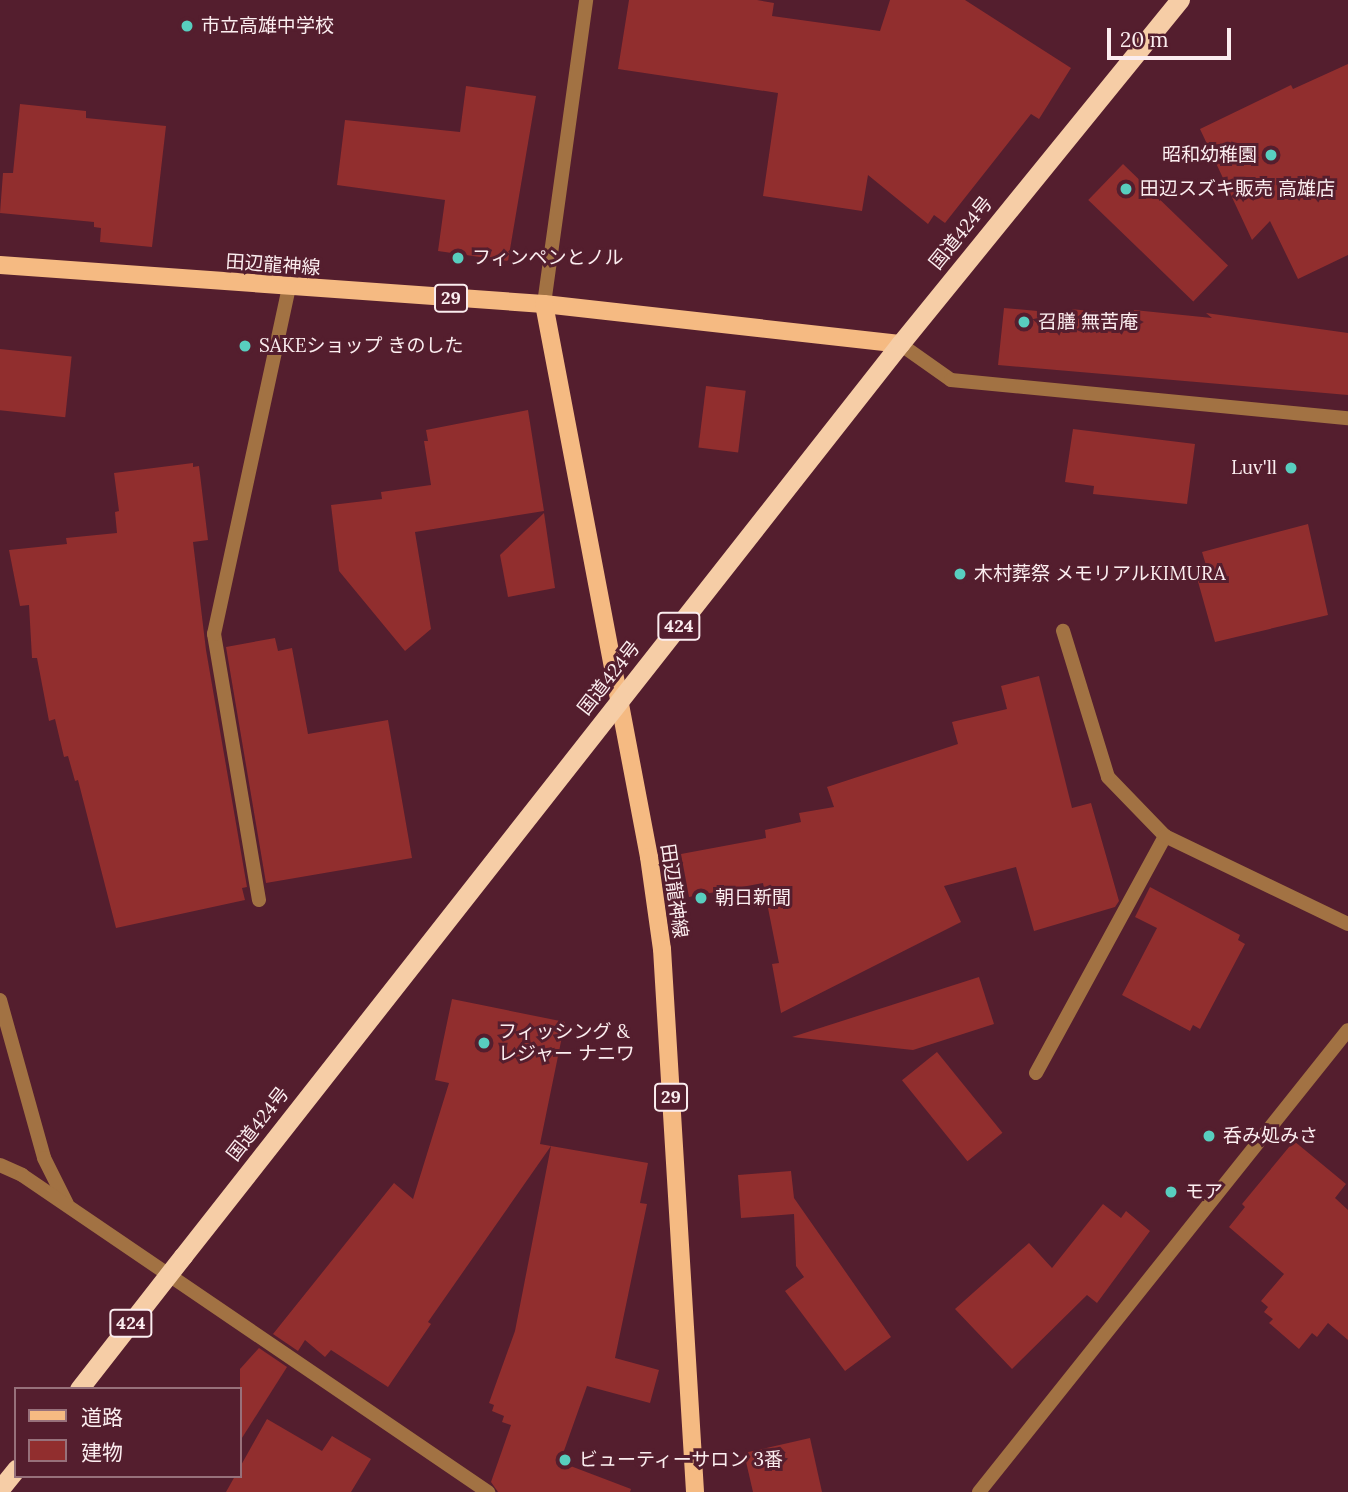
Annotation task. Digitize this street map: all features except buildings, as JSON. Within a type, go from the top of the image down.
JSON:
[{"type":"highway","name":"国道424号","points":[[81,1387],[900,344],[1180,0]]},
{"type":"highway","points":[[0,1489],[14,1472]]},
{"type":"main road","name":"田辺龍神線","points":[[0,265],[544,304],[900,344]]},
{"type":"main road","name":"田辺龍神線","points":[[544,304],[618,705],[649,857],[662,949],[695,1492]]},
{"type":"street","points":[[544,304],[586,0]]},
{"type":"street","points":[[259,900],[214,634],[289,287]]},
{"type":"street","points":[[900,344],[951,380],[1348,418]]},
{"type":"street","points":[[1063,631],[1108,778],[1165,836],[1348,924]]},
{"type":"street","points":[[1036,1073],[1165,836]]},
{"type":"street","points":[[0,1000],[44,1158],[69,1207]]},
{"type":"street","points":[[979,1492],[1348,1030]]},
{"type":"street","points":[[0,1165],[22,1175],[488,1492]]},
{"type":"place","name":"市立高雄中学校","points":[[187,26]]},
{"type":"place","name":"昭和幼稚園","points":[[1271,155]]},
{"type":"place","name":"田辺スズキ販売 高雄店","points":[[1126,189]]},
{"type":"place","name":"フィンペンとノル","points":[[458,258]]},
{"type":"place","name":"召膳 無苦庵","points":[[1024,322]]},
{"type":"place","name":"SAKEショップ きのした","points":[[245,346]]},
{"type":"place","name":"Luv'll","points":[[1291,468]]},
{"type":"place","name":"木村葬祭 メモリアルKIMURA","points":[[960,574]]},
{"type":"place","name":"朝日新聞","points":[[701,898]]},
{"type":"place","name":"フィッシング & レジャー ナニワ","points":[[484,1043]]},
{"type":"place","name":"呑み処みさ","points":[[1209,1136]]},
{"type":"place","name":"モア","points":[[1171,1192]]},
{"type":"place","name":"ビューティーサロン 3番","points":[[565,1460]]}]
